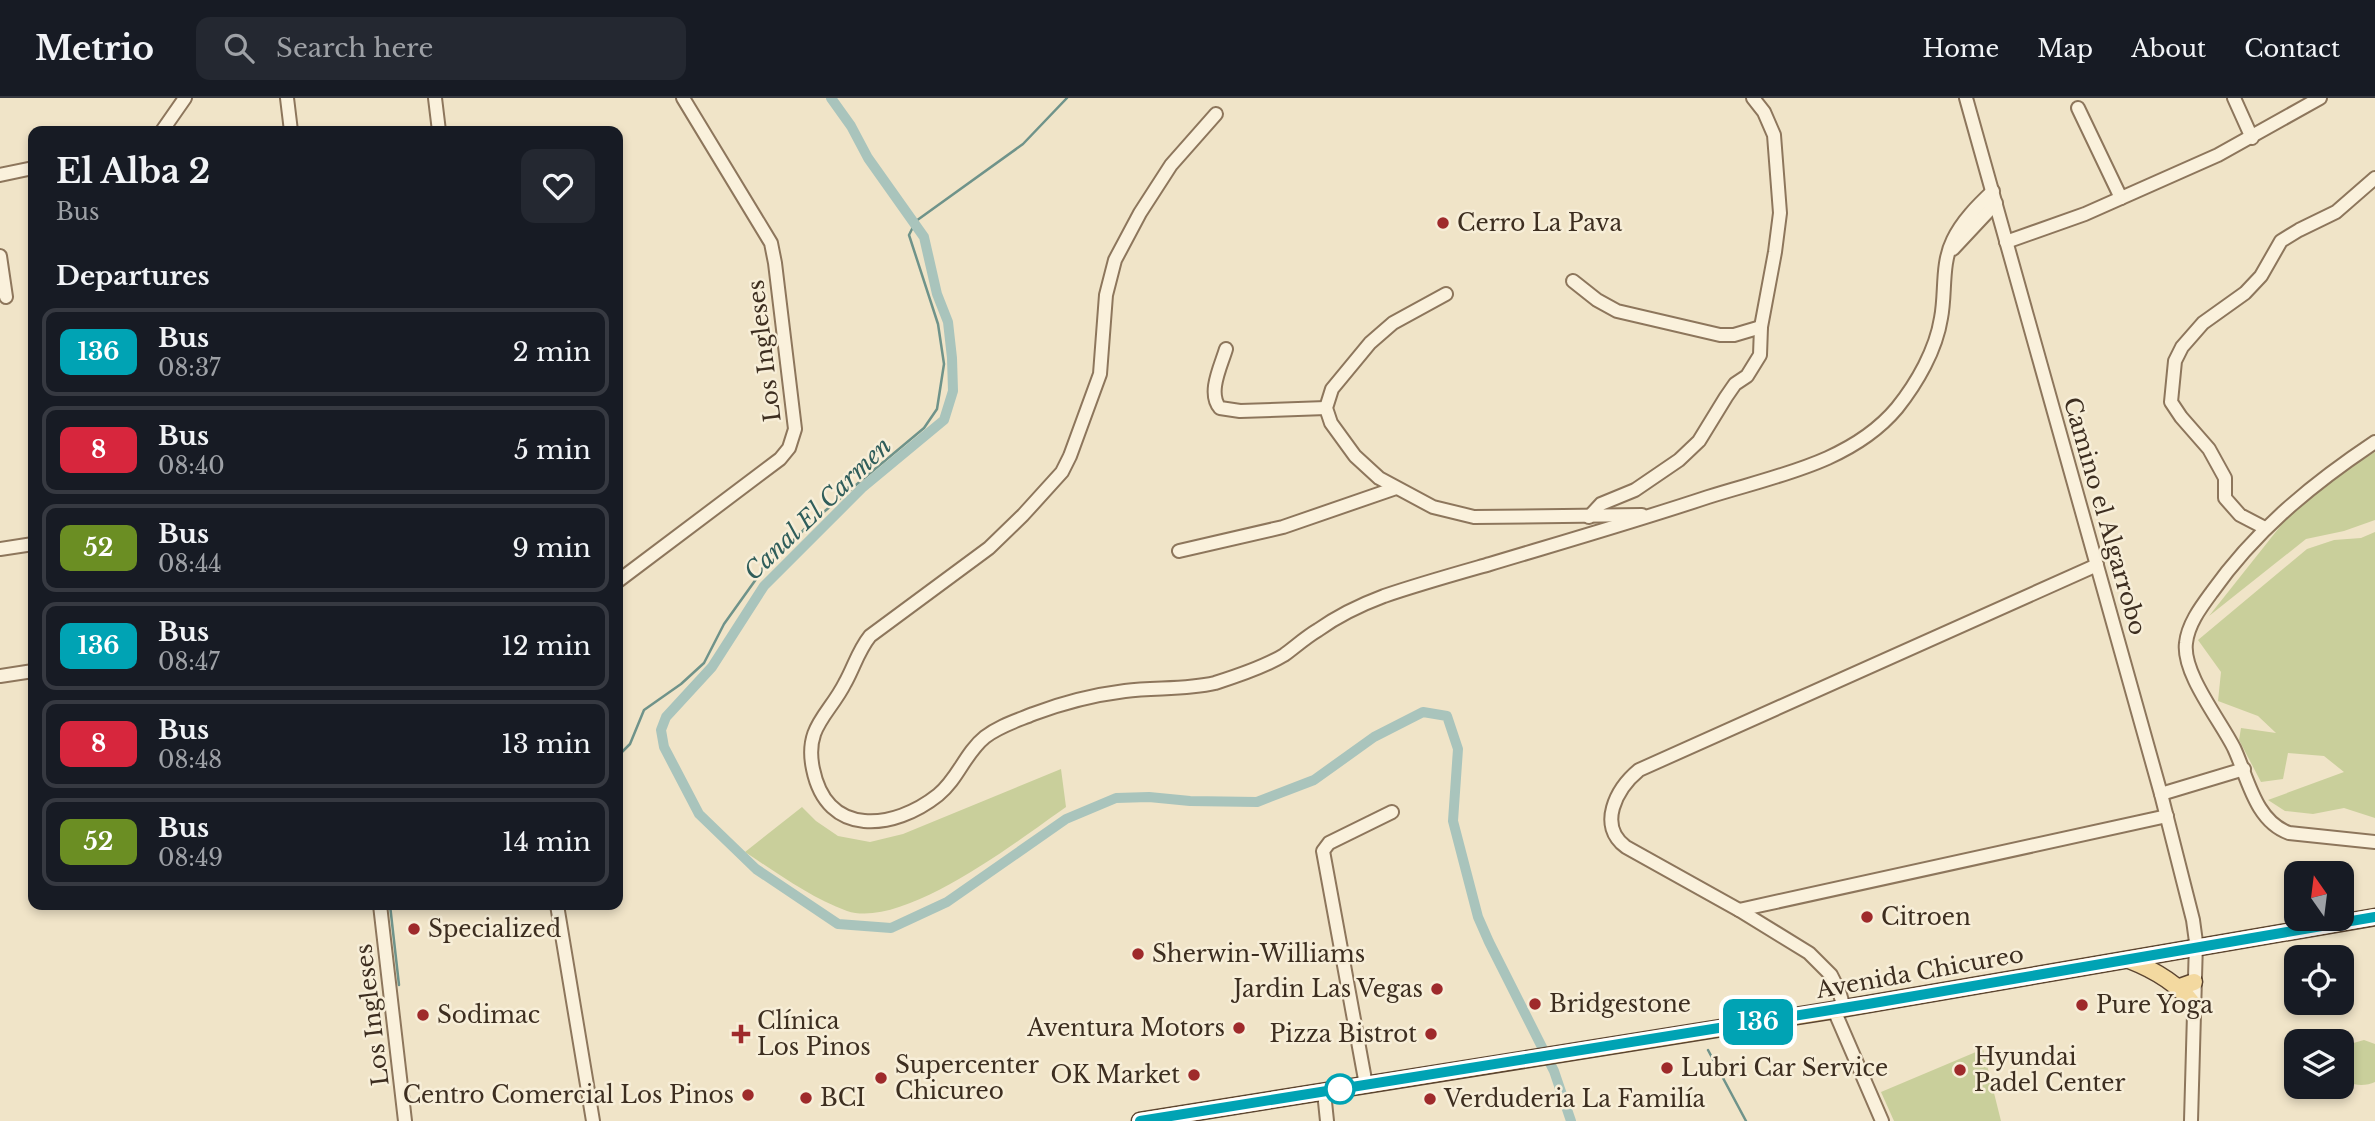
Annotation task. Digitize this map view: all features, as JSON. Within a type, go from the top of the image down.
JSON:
[{"type":"main road","name":"Avenida Chicureo","points":[[1140,1121],[1839,1009],[2375,917]]},
{"type":"main road","points":[[2129,960],[2177,988],[2193,1004]]},
{"type":"main road","points":[[2177,988],[2194,982]]},
{"type":"street","points":[[165,126],[185,98]]},
{"type":"street","points":[[287,98],[290,126]]},
{"type":"street","points":[[435,98],[438,126]]},
{"type":"street","name":"Los Ingleses","points":[[623,577],[780,459],[789,448],[795,429],[771,243],[683,98]]},
{"type":"street","points":[[1589,517],[1601,504],[1626,495],[1659,475],[1699,441],[1735,384],[1747,376],[1758,360],[1761,348],[1760,327],[1776,252],[1780,213],[1774,135],[1765,112],[1753,98]]},
{"type":"street","name":"Camino el Algarrobo","points":[[1966,98],[2161,794],[2193,920],[2195,947],[2191,1121]]},
{"type":"street","points":[[2234,98],[2252,138]]},
{"type":"street","points":[[2006,242],[2078,217],[2252,138],[2320,98]]},
{"type":"street","points":[[2078,108],[2120,198]]},
{"type":"street","points":[[1216,114],[1178,156],[1160,181],[1115,260],[1105,295],[1100,374],[1062,471],[989,548],[870,636],[858,653],[845,683],[817,726],[812,743],[813,767],[821,790],[840,813],[862,822],[873,823],[906,814],[939,794],[983,738],[1035,713],[1095,696],[1216,682],[1282,656],[1347,611],[1384,596],[1660,514],[1833,455],[1859,442],[1876,429],[1905,397],[1931,350],[1941,320],[1948,254],[1994,197]]},
{"type":"street","points":[[0,174],[28,169]]},
{"type":"street","points":[[2265,528],[2240,515],[2225,498],[2225,478],[2209,449],[2171,402],[2175,361],[2182,346],[2203,323],[2245,293],[2261,276],[2281,241],[2336,212],[2375,178]]},
{"type":"street","points":[[0,256],[6,297]]},
{"type":"street","points":[[1573,281],[1604,304],[1623,313],[1720,335],[1734,335],[1760,327]]},
{"type":"street","points":[[1446,294],[1393,323],[1370,343],[1332,389],[1326,408],[1331,424],[1355,456],[1379,478],[1433,508],[1474,517],[1660,514]]},
{"type":"street","points":[[1226,349],[1214,391],[1214,400],[1220,408],[1240,411],[1326,408]]},
{"type":"street","points":[[2375,442],[2329,472],[2265,528],[2224,575],[2195,615],[2186,643],[2188,664],[2196,683],[2244,769],[2254,798],[2264,816],[2276,829],[2289,833],[2375,842]]},
{"type":"street","points":[[1180,551],[1283,527],[1396,488]]},
{"type":"street","points":[[0,549],[28,545]]},
{"type":"street","points":[[1882,1121],[1839,1009],[1836,983],[1818,960],[1739,910],[1615,839],[1611,825],[1621,789],[1639,770],[2097,565]]},
{"type":"street","points":[[0,676],[28,672]]},
{"type":"street","points":[[2161,794],[2244,769]]},
{"type":"street","points":[[1366,1085],[1323,854],[1329,843],[1392,812]]},
{"type":"street","points":[[1739,910],[2167,816]]},
{"type":"street","name":"Los Ingleses","points":[[381,910],[405,1121]]},
{"type":"street","points":[[559,910],[593,1121]]},
{"type":"street","points":[[1324,1092],[1328,1121]]},
{"type":"green space","points":[[2375,452],[2375,520],[2344,531],[2306,539],[2209,616],[2290,514],[2347,469]]},
{"type":"green space","points":[[2375,532],[2375,818],[2344,808],[2313,814],[2285,811],[2268,800],[2344,772],[2324,756],[2288,753],[2283,779],[2261,782],[2239,740],[2241,728],[2276,733],[2258,716],[2218,701],[2221,672],[2198,640],[2307,549],[2334,540],[2361,538]]},
{"type":"green space","points":[[1061,769],[1066,807],[961,878],[899,907],[871,913],[847,911],[807,892],[745,852],[802,807],[816,821],[838,836],[870,842],[903,834]]},
{"type":"green space","points":[[2364,1040],[2375,1044],[2375,1082],[2366,1085],[2354,1084],[2354,1043]]},
{"type":"green space","name":"Hyundai Padel Center","points":[[1983,1049],[2001,1121],[1894,1121],[1881,1092]]},
{"type":"waterway","name":"Canal El Carmen","points":[[831,98],[851,126],[868,158],[924,237],[937,294],[948,322],[953,391],[944,420],[862,488],[764,586],[712,667],[666,717],[661,730],[664,747],[699,814],[756,869],[838,924],[891,928],[947,902],[1066,819],[1116,798],[1257,802],[1314,780],[1374,737],[1423,712],[1447,716],[1458,749],[1453,821],[1478,917],[1554,1071],[1571,1121]]},
{"type":"waterway","points":[[623,751],[630,744],[644,710],[681,684],[704,663],[724,624],[764,568],[813,521],[924,428],[937,409],[944,364],[938,324],[909,235],[916,221],[1023,144],[1067,98]]},
{"type":"waterway","points":[[391,910],[399,985]]},
{"type":"waterway","points":[[1708,1050],[1746,1121]]},
{"type":"bus line","name":"136","points":[[1140,1121],[1868,1004],[2375,917]]},
{"type":"place","name":"Cerro La Pava","points":[[1443,223]]},
{"type":"place","name":"Citroen","points":[[1867,917]]},
{"type":"place","name":"Specialized","points":[[414,929]]},
{"type":"place","name":"Sherwin-Williams","points":[[1138,954]]},
{"type":"place","name":"Jardin Las Vegas","points":[[1437,989]]},
{"type":"place","name":"Bridgestone","points":[[1535,1004]]},
{"type":"place","name":"Pure Yoga","points":[[2082,1005]]},
{"type":"place","name":"Sodimac","points":[[423,1015]]},
{"type":"place","name":"Aventura Motors","points":[[1239,1028]]},
{"type":"place","name":"Clínica Los Pinos","points":[[741,1034]]},
{"type":"place","name":"Pizza Bistrot","points":[[1431,1034]]},
{"type":"place","name":"Lubri Car Service","points":[[1667,1068]]},
{"type":"place","name":"Hyundai Padel Center","points":[[1960,1070]]},
{"type":"place","name":"OK Market","points":[[1194,1075]]},
{"type":"place","name":"Supercenter Chicureo","points":[[881,1078]]},
{"type":"place","name":"Centro Comercial Los Pinos","points":[[748,1095]]},
{"type":"place","name":"BCI","points":[[806,1098]]},
{"type":"place","name":"Verduderia La Familía","points":[[1430,1099]]}]
